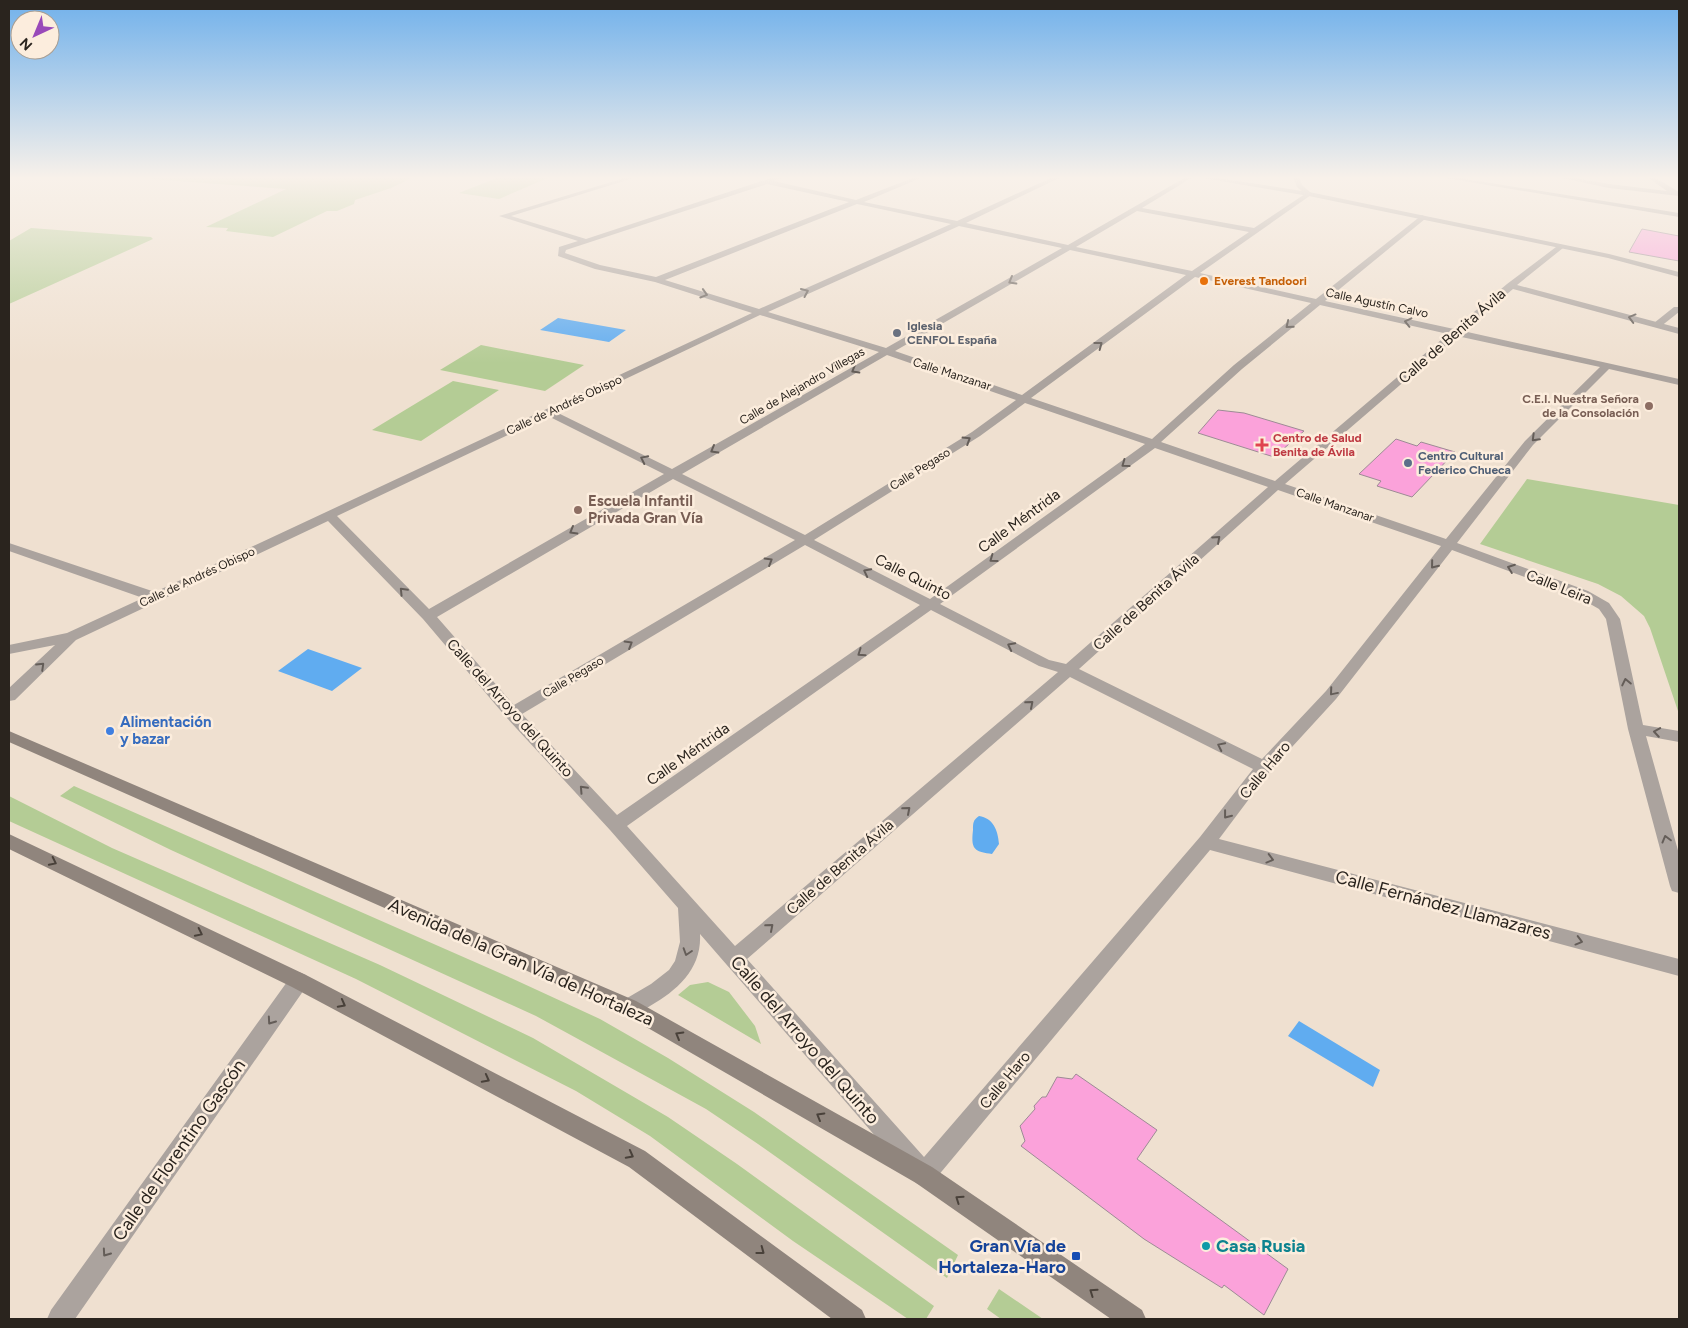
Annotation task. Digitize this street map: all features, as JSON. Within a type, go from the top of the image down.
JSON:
[{"type":"main road","name":"Avenida de la Gran Vía de Hortaleza","points":[[9,736],[629,1007],[924,1175],[1133,1319]]},
{"type":"main road","points":[[9,841],[299,981],[637,1159],[852,1319]]},
{"type":"street","points":[[579,239],[586,241],[592,239]]},
{"type":"street","points":[[657,280],[762,239]]},
{"type":"street","name":"Calle de Andrés Obispo","points":[[9,649],[71,637],[760,312],[924,239]]},
{"type":"street","name":"Calle Agustín Calvo","points":[[1027,239],[1679,382]]},
{"type":"street","name":"Calle de Alejandro Villegas","points":[[428,616],[1085,239]]},
{"type":"street","name":"Calle Pegaso","points":[[512,714],[804,540],[976,434],[1027,399],[1193,274],[1244,239]]},
{"type":"street","name":"Calle Méntrida","points":[[616,825],[931,604],[1155,442],[1238,367],[1395,239]]},
{"type":"street","points":[[1527,239],[1679,275]]},
{"type":"street","name":"Calle Manzanar","points":[[586,241],[562,249],[561,254],[598,267],[657,280],[887,352],[1155,442],[1450,545]]},
{"type":"street","name":"Calle de Benita Ávila","points":[[733,959],[1069,670],[1277,485],[1510,286],[1560,246]]},
{"type":"street","points":[[1510,286],[1679,331]]},
{"type":"street","points":[[1658,325],[1677,309]]},
{"type":"street","name":"Calle Haro","points":[[924,1175],[1206,842],[1264,767],[1331,694],[1529,443],[1607,366]]},
{"type":"street","name":"Calle Quinto","points":[[548,412],[931,604],[1044,663],[1069,670],[1264,767]]},
{"type":"street","name":"Calle del Arroyo del Quinto","points":[[329,515],[428,616],[512,714],[687,904],[733,959],[924,1175]]},
{"type":"street","name":"Calle Leira","points":[[1450,545],[1583,594],[1604,606],[1613,619],[1636,729],[1679,886]]},
{"type":"street","points":[[9,547],[155,597]]},
{"type":"street","name":"Calle de Andrés Obispo","points":[[9,694],[71,637]]},
{"type":"street","points":[[1636,729],[1679,736]]},
{"type":"street","name":"Calle Fernández Llamazares","points":[[1206,842],[1679,968]]},
{"type":"street","points":[[629,1007],[654,995],[679,973],[690,948],[687,904]]},
{"type":"street","name":"Calle de Florentino Gascón","points":[[60,1319],[299,981]]},
{"type":"green space","points":[[12,239],[153,239],[9,304],[9,241]]},
{"type":"green space","points":[[481,345],[584,365],[545,391],[440,370]]},
{"type":"green space","points":[[453,381],[499,390],[421,441],[372,430]]},
{"type":"green space","points":[[1527,479],[1679,505],[1679,714],[1650,628],[1644,616],[1621,596],[1598,584],[1480,544]]},
{"type":"green space","points":[[74,786],[600,1019],[668,1058],[754,1112],[958,1255],[947,1278],[706,1109],[536,1016],[171,850],[60,796]]},
{"type":"green space","points":[[9,796],[112,848],[380,965],[533,1038],[668,1117],[737,1164],[934,1306],[926,1319],[908,1319],[793,1241],[650,1136],[576,1091],[356,979],[9,821]]},
{"type":"green space","points":[[708,982],[729,992],[755,1026],[761,1044],[678,995],[690,985]]},
{"type":"green space","points":[[999,1289],[1043,1319],[1001,1319],[987,1309]]},
{"type":"water","points":[[558,318],[626,330],[609,342],[540,330]]},
{"type":"water","points":[[308,649],[362,668],[332,691],[278,671]]},
{"type":"water","points":[[979,816],[988,819],[996,830],[999,844],[992,854],[981,852],[973,845],[973,824]]},
{"type":"water","points":[[1299,1021],[1380,1070],[1373,1087],[1288,1036]]},
{"type":"building","points":[[1636,239],[1679,239],[1679,261],[1629,252]]},
{"type":"building","name":"Centro de Salud Benita de Ávila","points":[[1218,410],[1244,413],[1304,431],[1274,457],[1198,433]]},
{"type":"building","name":"Centro Cultural Federico Chueca","points":[[1396,439],[1417,446],[1421,442],[1455,452],[1412,497],[1377,486],[1381,481],[1359,474]]},
{"type":"building","points":[[1076,1074],[1157,1130],[1137,1159],[1288,1269],[1264,1315],[1224,1285],[1222,1288],[1144,1239],[1021,1146],[1025,1141],[1020,1126],[1035,1109],[1034,1106],[1042,1097],[1046,1097],[1057,1077],[1072,1079]]},
{"type":"place","name":"Everest Tandoori","points":[[1204,281]]},
{"type":"place","name":"Iglesia CENFOL España","points":[[897,333]]},
{"type":"place","name":"C.E.I. Nuestra Señora de la Consolación","points":[[1649,406]]},
{"type":"place","name":"Centro de Salud Benita de Ávila","points":[[1262,445]]},
{"type":"place","name":"Centro Cultural Federico Chueca","points":[[1408,463]]},
{"type":"place","name":"Escuela Infantil Privada Gran Vía","points":[[578,510]]},
{"type":"place","name":"Alimentación y bazar","points":[[110,731]]},
{"type":"place","name":"Casa Rusia","points":[[1206,1246]]},
{"type":"place","name":"Gran Vía de Hortaleza-Haro","points":[[1076,1256]]}]
